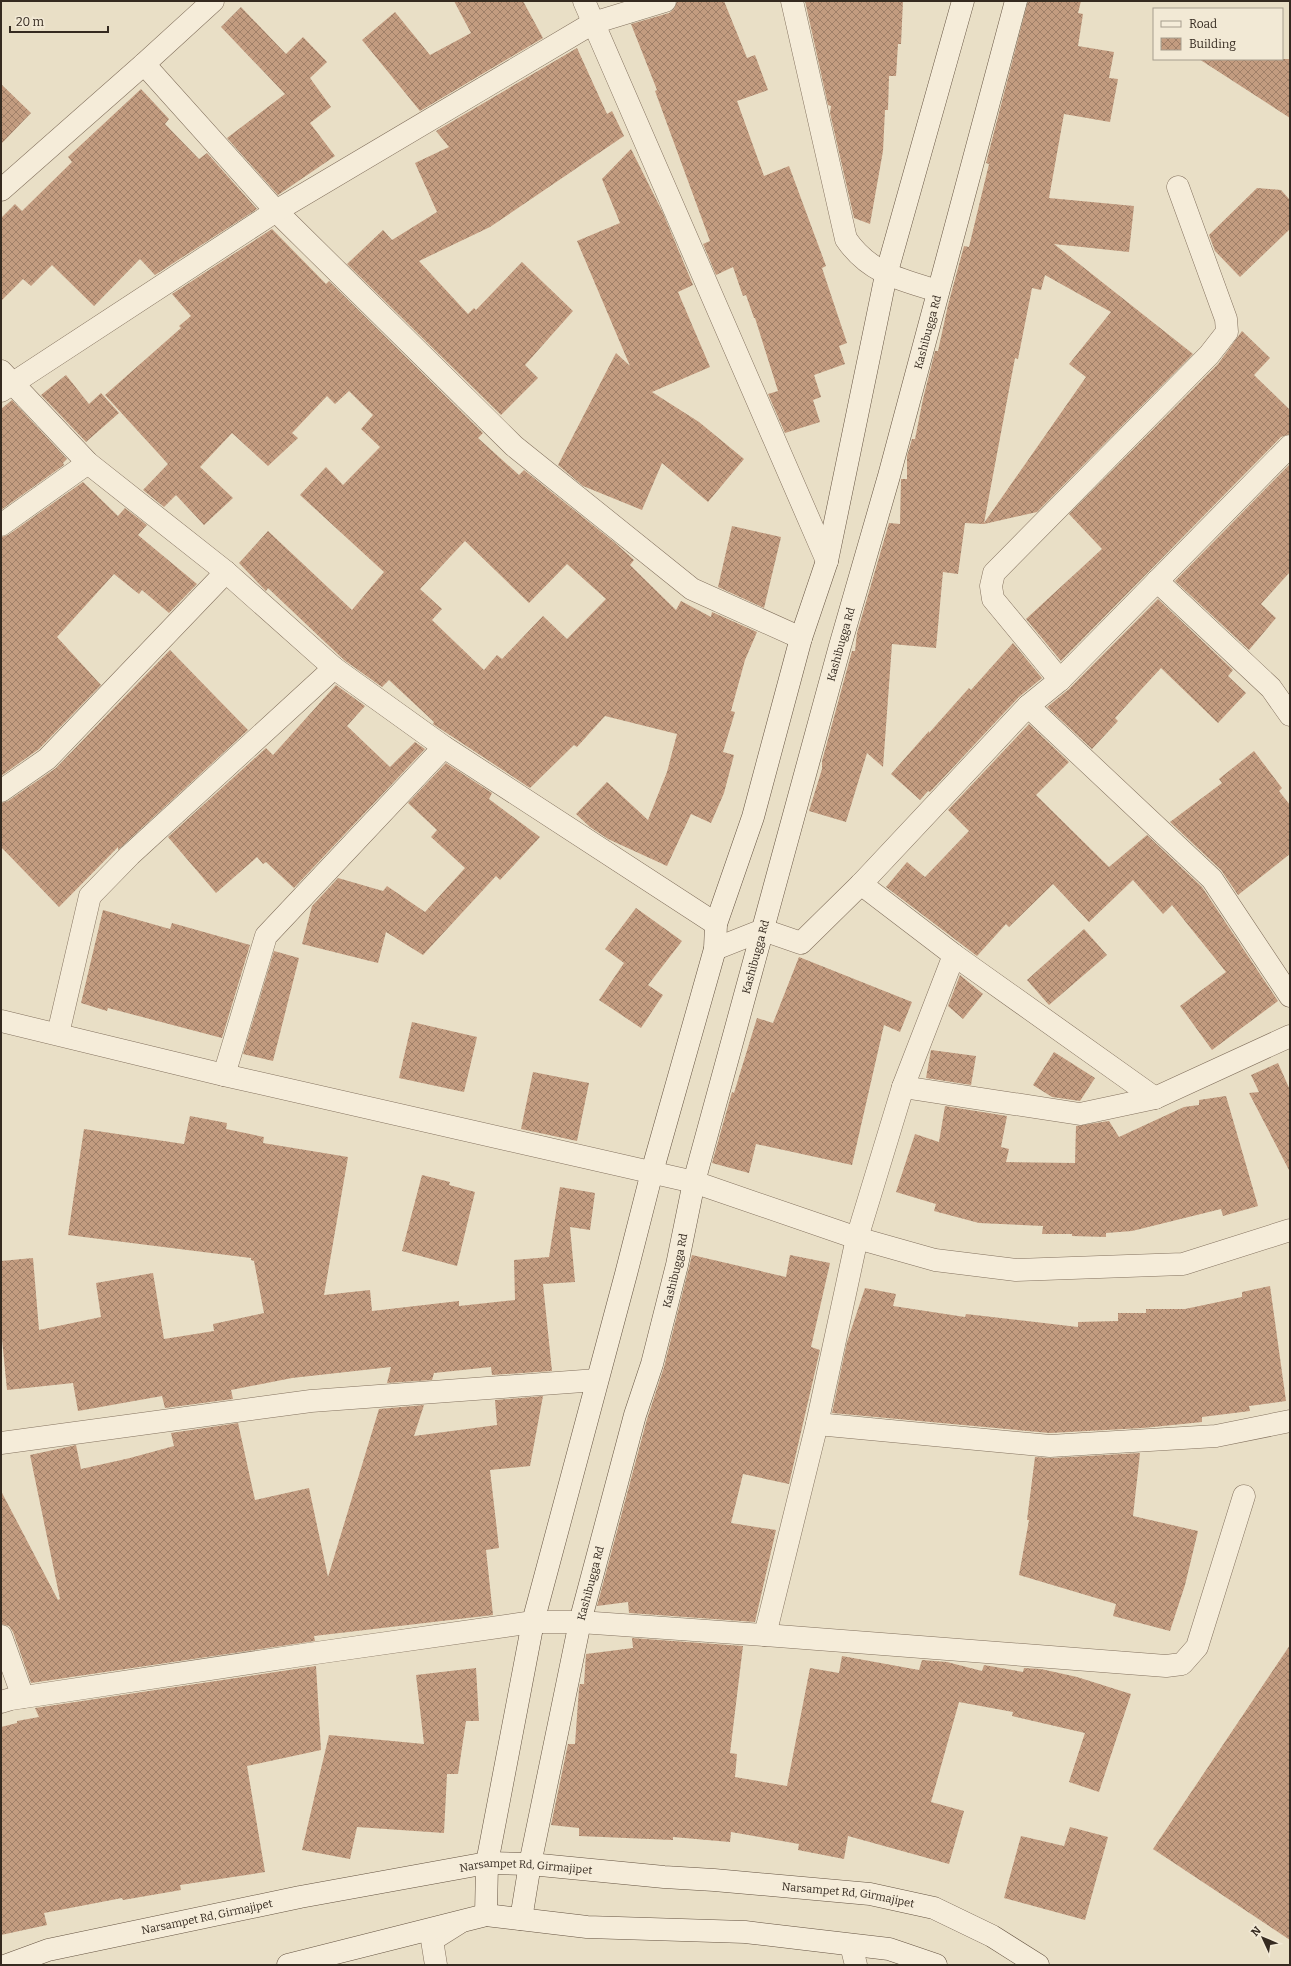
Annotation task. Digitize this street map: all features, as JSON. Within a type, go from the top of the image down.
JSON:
[{"type":"street","points":[[1,190],[144,64],[212,1]]},
{"type":"street","points":[[584,1],[826,561]]},
{"type":"street","points":[[664,1],[593,23],[276,211],[5,381],[88,463],[226,572],[334,668],[444,747],[716,924]]},
{"type":"street","points":[[792,1],[846,239],[854,252],[886,275],[938,291]]},
{"type":"street","points":[[476,1917],[533,1622],[652,1172],[715,949],[716,924],[752,817],[801,638],[826,561],[886,275],[963,1]]},
{"type":"street","name":"Kashibugga Rd","points":[[521,1919],[530,1864],[580,1622],[634,1415],[652,1364],[677,1265],[694,1182],[840,646],[891,468],[1016,1]]},
{"type":"street","points":[[144,64],[276,211],[514,446],[692,589],[801,638]]},
{"type":"street","points":[[1060,680],[993,599],[991,586],[994,573],[1209,355],[1227,332],[1226,319],[1178,187]]},
{"type":"street","points":[[715,949],[763,930],[801,943],[861,884],[1028,706],[1060,680],[1290,446]]},
{"type":"street","points":[[1,525],[88,463]]},
{"type":"street","points":[[1,791],[47,759],[226,572]]},
{"type":"street","points":[[1158,581],[1271,688],[1290,715]]},
{"type":"street","points":[[58,1034],[90,896],[130,855],[334,668]]},
{"type":"street","points":[[1028,706],[1212,879],[1290,996]]},
{"type":"street","points":[[224,1075],[266,936],[444,747]]},
{"type":"street","points":[[861,884],[954,955],[1155,1098]]},
{"type":"street","points":[[765,1635],[817,1424],[857,1238],[903,1087],[954,955]]},
{"type":"street","points":[[1,1021],[224,1075],[694,1182],[857,1238],[935,1260],[1016,1270],[1183,1264],[1290,1230]]},
{"type":"street","points":[[903,1087],[1080,1114],[1155,1098],[1290,1036]]},
{"type":"street","points":[[1,1443],[311,1401],[598,1380]]},
{"type":"street","points":[[817,1424],[1050,1446],[1216,1436],[1290,1421]]},
{"type":"street","points":[[1,1702],[23,1697],[308,1654],[533,1622],[580,1622],[1166,1666],[1182,1664],[1197,1647],[1244,1496]]},
{"type":"street","points":[[1,1636],[23,1697]]},
{"type":"street","name":"Narsampet Rd, Girmajipet","points":[[7,1965],[48,1950],[300,1897],[487,1863],[530,1864],[870,1894],[934,1908],[992,1936],[1038,1965]]},
{"type":"street","points":[[436,1965],[432,1940],[476,1917]]},
{"type":"street","points":[[288,1965],[476,1917],[521,1919],[587,1927],[745,1932],[854,1955],[889,1949],[936,1965]]},
{"type":"building","points":[[454,1],[523,1],[543,38],[420,111],[362,40],[395,12],[430,55],[471,33]]},
{"type":"building","points":[[677,1],[724,1],[747,58],[755,55],[768,90],[737,101],[764,176],[789,166],[826,266],[822,268],[847,343],[839,346],[845,364],[814,375],[821,397],[813,400],[820,422],[785,433],[768,394],[778,391],[755,318],[746,295],[743,296],[733,267],[716,275],[703,244],[710,241],[655,91],[657,90],[631,24],[669,13],[674,9]]},
{"type":"building","points":[[805,1],[903,1],[901,44],[898,44],[896,76],[889,76],[888,110],[885,110],[883,151],[870,224],[854,218],[830,113],[831,106],[828,105]]},
{"type":"building","points":[[1028,1],[1081,1],[1078,13],[1083,14],[1078,46],[1114,52],[1109,78],[1118,79],[1110,122],[1064,114],[1049,198],[1134,206],[1129,252],[1054,244],[1193,354],[1037,512],[984,524],[965,523],[958,574],[943,572],[936,648],[892,644],[883,767],[867,753],[846,822],[809,811],[822,769],[822,761],[852,651],[855,651],[857,633],[889,523],[900,524],[901,479],[907,479],[907,456],[912,439],[915,439],[935,351],[938,351],[948,305],[964,246],[969,247],[989,164],[986,163]],"holes":[[[1045,275],[1111,312],[1069,364],[1086,377],[984,523],[1015,358],[1018,359],[1032,288],[1041,290]]]},
{"type":"building","points":[[241,7],[286,54],[303,37],[327,62],[310,78],[331,107],[310,123],[335,156],[278,195],[227,138],[285,94],[221,27]]},
{"type":"building","points":[[577,48],[607,114],[612,111],[624,136],[490,227],[419,261],[468,314],[474,308],[476,310],[522,262],[573,311],[525,365],[538,378],[501,415],[347,264],[383,230],[392,240],[437,212],[415,163],[449,147],[436,131]]},
{"type":"building","points":[[1290,59],[1290,118],[1201,60]]},
{"type":"building","points":[[1,84],[31,113],[1,144]]},
{"type":"building","points":[[141,89],[169,119],[165,124],[199,159],[207,153],[257,209],[155,275],[140,259],[94,306],[52,265],[31,286],[23,279],[1,301],[1,218],[15,204],[22,211],[72,162],[68,157]]},
{"type":"building","points":[[631,149],[663,213],[693,285],[678,292],[710,367],[652,392],[699,422],[744,459],[708,502],[662,463],[642,510],[583,486],[558,465],[616,353],[630,366],[577,241],[620,223],[602,179]]},
{"type":"building","points":[[1257,188],[1281,190],[1290,200],[1290,229],[1240,277],[1215,251],[1209,235]]},
{"type":"building","points":[[272,229],[326,284],[329,281],[483,433],[478,438],[519,475],[524,470],[614,542],[634,560],[630,565],[676,610],[681,601],[711,617],[712,612],[757,632],[745,660],[731,711],[735,712],[723,752],[734,755],[724,793],[711,823],[691,814],[667,866],[608,839],[590,827],[576,814],[607,782],[648,820],[667,772],[677,734],[605,716],[577,747],[574,745],[530,788],[433,724],[434,722],[389,680],[382,687],[344,660],[268,588],[266,591],[239,563],[268,531],[352,610],[384,572],[300,495],[326,467],[343,485],[380,447],[361,429],[373,415],[349,391],[335,404],[327,396],[292,433],[298,438],[268,466],[232,433],[200,467],[233,498],[204,525],[176,495],[164,507],[143,490],[168,464],[105,395],[181,328],[179,326],[191,316],[172,294]],"holes":[[[465,541],[529,603],[567,564],[606,599],[567,639],[543,616],[502,659],[497,655],[484,670],[432,620],[442,609],[420,589]]]},
{"type":"building","points":[[1242,331],[1270,358],[1254,375],[1290,410],[1290,434],[1281,437],[1061,661],[1026,619],[1102,549],[1069,514],[1218,364]]},
{"type":"building","points":[[66,375],[89,404],[101,393],[119,413],[86,442],[41,395]]},
{"type":"building","points":[[12,400],[67,459],[63,463],[64,465],[1,510],[1,409]]},
{"type":"building","points":[[1290,464],[1290,572],[1261,604],[1276,618],[1249,650],[1175,581]]},
{"type":"building","points":[[83,482],[118,516],[125,508],[147,525],[138,535],[197,584],[169,613],[142,590],[139,594],[114,574],[57,637],[101,685],[39,749],[1,776],[1,537],[8,535]]},
{"type":"building","points":[[732,526],[781,537],[764,608],[718,587]]},
{"type":"building","points":[[1158,599],[1233,670],[1228,676],[1246,693],[1218,723],[1161,668],[1115,718],[1118,721],[1092,749],[1047,707],[1069,689]]},
{"type":"building","points":[[1013,643],[1042,678],[1019,697],[930,792],[928,791],[920,800],[891,774],[969,688],[971,690]]},
{"type":"building","points":[[170,650],[248,730],[118,850],[118,847],[59,907],[1,847],[1,803],[8,801],[56,768]]},
{"type":"building","points":[[336,685],[365,706],[347,726],[390,767],[415,742],[425,749],[294,888],[266,862],[263,864],[257,857],[216,893],[168,837],[266,748],[273,755]]},
{"type":"building","points":[[1029,724],[1069,762],[1036,795],[1109,867],[1147,835],[1202,887],[1278,1001],[1212,1050],[1180,1006],[1226,972],[1172,905],[1163,914],[1133,880],[1089,922],[1053,884],[1009,927],[1006,924],[977,956],[886,887],[907,862],[925,877],[969,831],[948,810]]},
{"type":"building","points":[[1254,751],[1282,788],[1279,791],[1290,805],[1290,854],[1238,895],[1221,870],[1170,822],[1222,783],[1219,779]]},
{"type":"building","points":[[446,763],[492,793],[489,799],[540,837],[500,880],[496,876],[423,955],[386,932],[378,963],[302,944],[312,906],[338,878],[383,891],[387,886],[425,912],[465,868],[431,837],[437,830],[408,803]]},
{"type":"building","points":[[636,908],[682,941],[648,985],[663,995],[641,1028],[599,1000],[624,963],[605,949]]},
{"type":"building","points":[[103,910],[170,929],[172,923],[250,945],[222,1038],[108,1008],[107,1011],[81,1003]]},
{"type":"building","points":[[1084,929],[1107,955],[1049,1005],[1027,980]]},
{"type":"building","points":[[274,951],[299,958],[273,1061],[243,1054]]},
{"type":"building","points":[[799,957],[912,1002],[900,1032],[884,1025],[852,1165],[756,1144],[749,1173],[712,1163],[732,1092],[734,1093],[757,1018],[773,1023]]},
{"type":"building","points":[[960,975],[983,994],[963,1019],[948,1006]]},
{"type":"building","points":[[412,1022],[477,1037],[464,1092],[399,1078]]},
{"type":"building","points":[[931,1050],[976,1056],[971,1085],[926,1078]]},
{"type":"building","points":[[1054,1052],[1095,1078],[1080,1101],[1052,1097],[1033,1085]]},
{"type":"building","points":[[1278,1063],[1290,1090],[1290,1172],[1249,1093],[1259,1092],[1251,1075]]},
{"type":"building","points":[[533,1072],[589,1083],[577,1141],[521,1129]]},
{"type":"building","points":[[1226,1096],[1258,1206],[1223,1216],[1221,1209],[1132,1231],[1106,1233],[1106,1237],[1072,1236],[1072,1234],[1042,1234],[1043,1226],[979,1223],[934,1211],[936,1204],[896,1192],[915,1134],[939,1142],[945,1106],[1007,1116],[1001,1147],[1009,1149],[1006,1162],[1075,1163],[1076,1126],[1109,1121],[1119,1137],[1184,1107],[1199,1105],[1199,1100]]},
{"type":"building","points":[[190,1116],[227,1123],[226,1129],[264,1137],[263,1143],[348,1157],[324,1295],[370,1290],[372,1311],[459,1301],[459,1306],[515,1300],[514,1260],[549,1257],[560,1187],[595,1193],[590,1230],[570,1227],[575,1282],[543,1284],[552,1371],[492,1375],[491,1367],[434,1373],[432,1380],[387,1383],[391,1367],[292,1378],[231,1390],[233,1399],[165,1408],[162,1396],[78,1411],[73,1383],[7,1390],[1,1329],[1,1261],[33,1258],[39,1330],[101,1317],[96,1283],[153,1273],[164,1339],[214,1331],[213,1324],[264,1313],[254,1261],[251,1260],[251,1258],[68,1235],[84,1129],[184,1144]]},
{"type":"building","points":[[422,1175],[450,1182],[449,1185],[475,1192],[457,1266],[402,1251]]},
{"type":"building","points":[[692,1255],[786,1277],[790,1255],[830,1263],[811,1347],[820,1350],[789,1484],[743,1474],[731,1523],[776,1530],[755,1622],[629,1613],[628,1602],[597,1606],[647,1419],[664,1367]]},
{"type":"building","points":[[1270,1286],[1286,1401],[1249,1406],[1250,1411],[1202,1417],[1202,1422],[1143,1428],[1050,1433],[832,1413],[847,1342],[865,1288],[896,1294],[893,1306],[965,1317],[966,1314],[1078,1327],[1078,1322],[1118,1321],[1118,1313],[1146,1313],[1146,1309],[1185,1309],[1242,1297],[1242,1292]]},
{"type":"building","points":[[543,1396],[530,1466],[490,1470],[499,1548],[486,1550],[493,1615],[314,1636],[315,1641],[31,1683],[13,1632],[9,1626],[1,1624],[1,1491],[58,1600],[60,1599],[30,1455],[76,1445],[81,1469],[174,1446],[171,1433],[238,1423],[255,1500],[309,1488],[328,1577],[379,1409],[424,1405],[414,1436],[497,1425],[495,1400]]},
{"type":"building","points":[[1140,1453],[1133,1516],[1198,1531],[1185,1585],[1170,1631],[1113,1616],[1116,1604],[1019,1575],[1029,1520],[1027,1520],[1035,1457],[1051,1458]]},
{"type":"building","points":[[632,1638],[743,1646],[730,1753],[737,1754],[735,1777],[787,1786],[810,1668],[839,1673],[842,1656],[919,1670],[922,1660],[947,1662],[982,1671],[984,1665],[1023,1672],[1024,1668],[1041,1669],[1077,1677],[1131,1694],[1099,1792],[1069,1782],[1085,1733],[1012,1716],[1013,1712],[959,1702],[931,1802],[964,1811],[949,1864],[848,1836],[844,1859],[798,1850],[799,1844],[731,1832],[730,1842],[673,1837],[673,1840],[579,1836],[579,1828],[551,1825],[568,1744],[575,1744],[579,1688],[580,1684],[584,1684],[586,1654],[633,1648]]},
{"type":"building","points":[[1290,1645],[1290,1940],[1153,1849]]},
{"type":"building","points":[[316,1666],[321,1750],[247,1766],[265,1872],[180,1885],[181,1890],[123,1900],[122,1898],[44,1913],[47,1925],[1,1935],[1,1727],[17,1723],[17,1721],[39,1717],[35,1708]]},
{"type":"building","points":[[476,1668],[479,1721],[466,1721],[458,1774],[447,1774],[444,1833],[357,1827],[350,1859],[302,1850],[329,1735],[424,1744],[416,1675]]},
{"type":"building","points":[[1070,1827],[1108,1837],[1085,1920],[1004,1898],[1021,1836],[1064,1846]]}]
